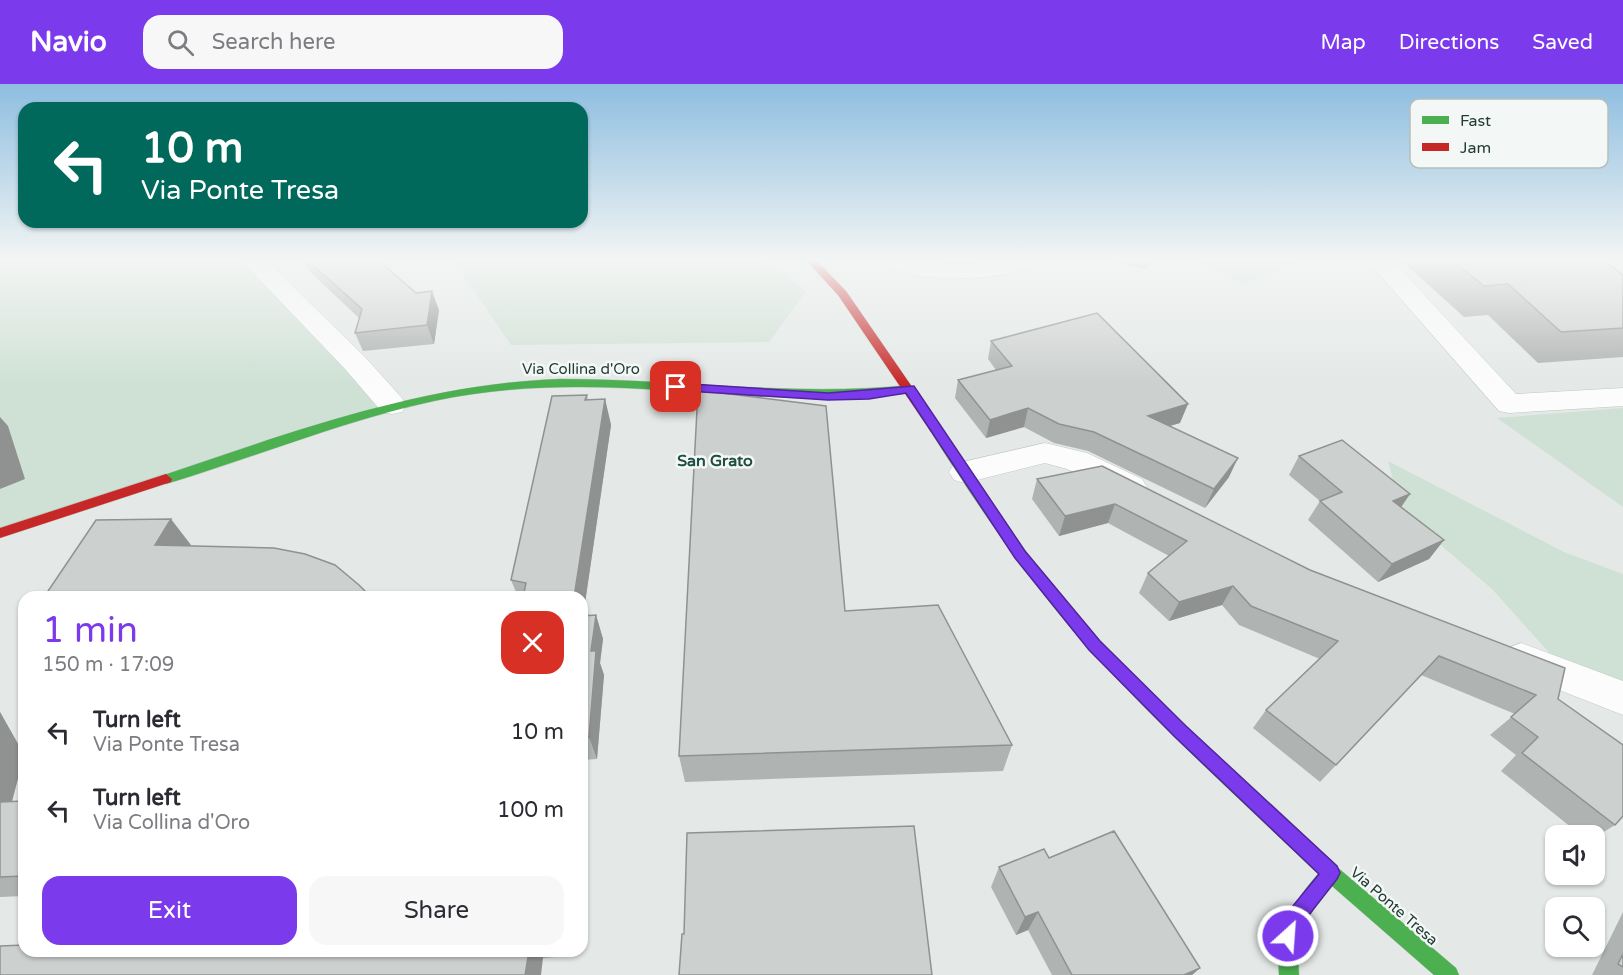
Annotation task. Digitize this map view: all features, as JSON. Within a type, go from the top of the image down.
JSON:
[{"type":"main road","name":"Via Ponte Tresa","points":[[847,301],[910,389],[1020,555],[1095,645],[1180,731],[1331,873],[1449,975]]},
{"type":"main road","name":"Via Collina d'Oro","points":[[0,533],[392,405],[491,387],[551,382],[828,397],[869,395],[910,389]]},
{"type":"main road","points":[[1289,975],[1286,957],[1293,920],[1331,873]]},
{"type":"street","points":[[293,301],[355,363],[392,405]]},
{"type":"street","points":[[1416,301],[1509,404],[1623,397]]},
{"type":"street","points":[[965,472],[1045,453],[1076,460],[1154,498]]},
{"type":"street","points":[[1493,648],[1623,698]]},
{"type":"green space","points":[[0,301],[293,301],[355,363],[392,405],[0,532]]},
{"type":"green space","points":[[481,301],[799,301],[769,342],[511,345]]},
{"type":"green space","points":[[1623,408],[1623,507],[1497,418]]},
{"type":"green space","points":[[1388,461],[1564,552],[1623,574],[1623,687],[1561,666],[1492,589],[1401,511]]},
{"type":"building","points":[[353,301],[431,301],[427,325],[355,333],[362,309]]},
{"type":"building","points":[[1526,301],[1623,301],[1623,328],[1561,332]]},
{"type":"building","points":[[1097,313],[1188,404],[1148,416],[1238,458],[1214,489],[1094,432],[1059,424],[1028,408],[990,420],[958,380],[1012,366],[991,341]]},
{"type":"building","points":[[698,390],[826,406],[845,611],[938,605],[1012,745],[679,756]]},
{"type":"building","points":[[587,395],[585,400],[605,399],[575,591],[524,591],[526,583],[511,580],[552,396]]},
{"type":"building","points":[[1342,440],[1410,494],[1393,501],[1444,540],[1392,564],[1320,501],[1342,492],[1299,456]]},
{"type":"building","points":[[1102,466],[1310,570],[1565,668],[1558,699],[1623,745],[1623,816],[1615,825],[1522,753],[1538,737],[1511,717],[1536,695],[1439,656],[1336,765],[1266,710],[1338,641],[1251,606],[1233,586],[1179,602],[1148,573],[1187,541],[1115,504],[1065,516],[1037,479]]},
{"type":"building","points":[[171,519],[155,545],[274,548],[305,554],[335,565],[365,591],[48,591],[96,520]]},
{"type":"building","points":[[596,615],[591,651],[596,651],[589,737],[588,737],[588,616]]},
{"type":"building","points":[[18,801],[18,876],[0,877],[0,802]]},
{"type":"building","points":[[914,826],[932,975],[679,975],[682,934],[684,934],[687,833]]},
{"type":"building","points":[[1114,831],[1200,968],[1184,975],[1072,975],[1038,912],[1025,917],[999,867],[1044,849],[1049,858]]},
{"type":"building","points":[[18,945],[18,957],[528,957],[525,975],[0,975],[0,946]]},
{"type":"building","points":[[1623,954],[1623,967],[1618,964]]},
{"type":"traffic: fast","points":[[166,479],[300,434],[390,407],[482,389],[560,383],[621,384],[791,395],[910,389]]},
{"type":"traffic: fast","points":[[935,429],[1020,555],[1095,645],[1180,731],[1331,873],[1449,975]]},
{"type":"traffic: fast","points":[[1289,975],[1289,944],[1296,919],[1331,873]]},
{"type":"traffic: jam","points":[[847,301],[935,429]]},
{"type":"traffic: jam","points":[[0,533],[166,479]]},
{"type":"district","name":"San Grato","points":[[715,461]]},
{"type":"route","points":[[676,387],[828,397],[869,395],[910,389],[1020,555],[1095,645],[1180,731],[1331,873],[1306,901],[1293,920],[1288,936]]}]
